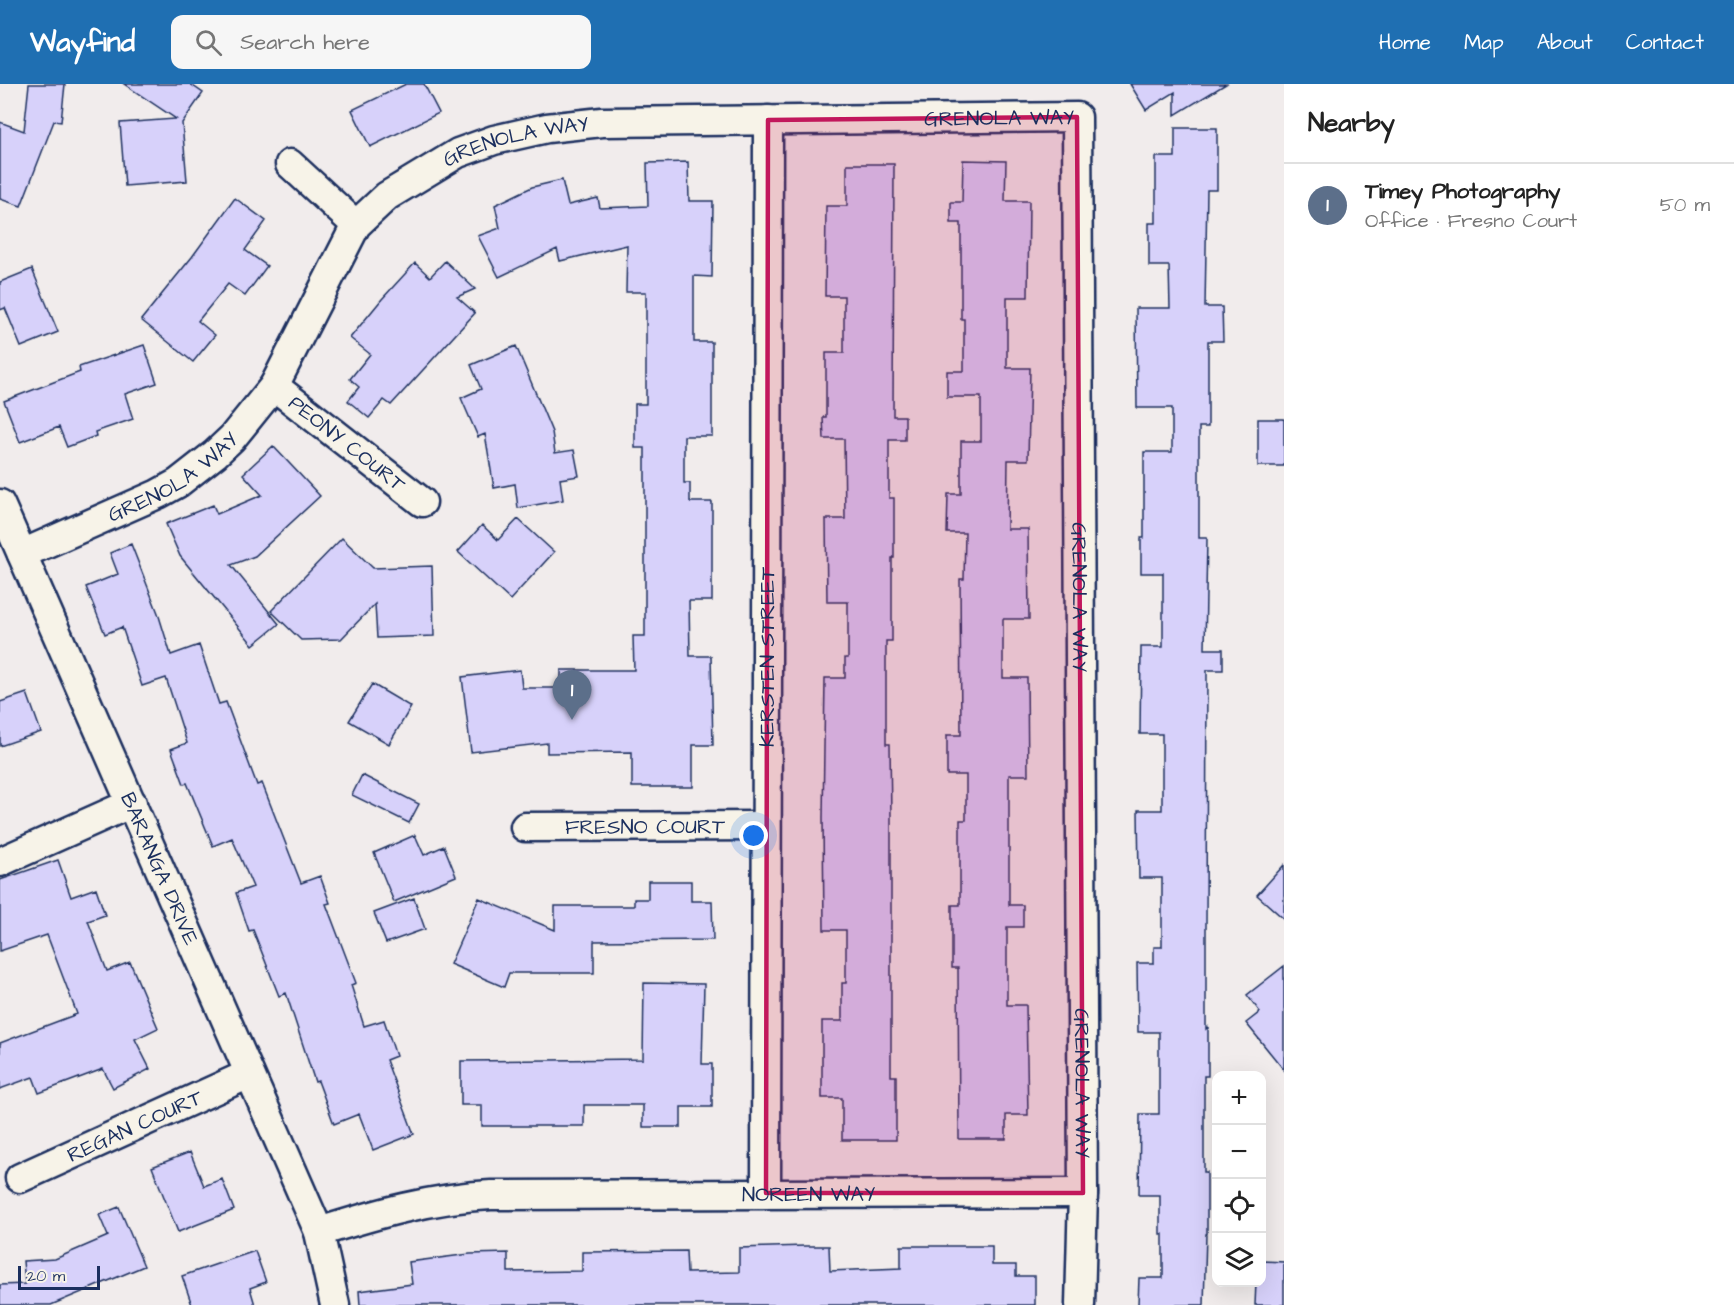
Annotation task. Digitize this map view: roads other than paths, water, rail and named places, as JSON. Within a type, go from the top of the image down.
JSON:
[{"type":"street","name":"GRENOLA WAY","points":[[22,554],[158,494],[178,483],[215,454],[232,438],[274,386],[356,225],[387,196],[458,153],[494,141],[547,128],[602,122],[1077,117],[1083,1193],[1080,1305]]},
{"type":"street","name":"KERSTEN STREET","points":[[766,1193],[768,120]]},
{"type":"street","points":[[290,164],[356,225]]},
{"type":"street","name":"PEONY COURT","points":[[274,386],[422,502]]},
{"type":"street","name":"BARANGA DRIVE","points":[[0,504],[319,1232],[335,1305]]},
{"type":"street","points":[[0,862],[132,803]]},
{"type":"street","name":"FRESNO COURT","points":[[525,827],[766,826]]},
{"type":"street","name":"REGAN COURT","points":[[20,1178],[249,1074]]},
{"type":"street","name":"NOREEN WAY","points":[[319,1232],[373,1215],[459,1197],[533,1194],[1083,1193]]},
{"type":"place","name":"Timey Photography","points":[[572,720]]}]
